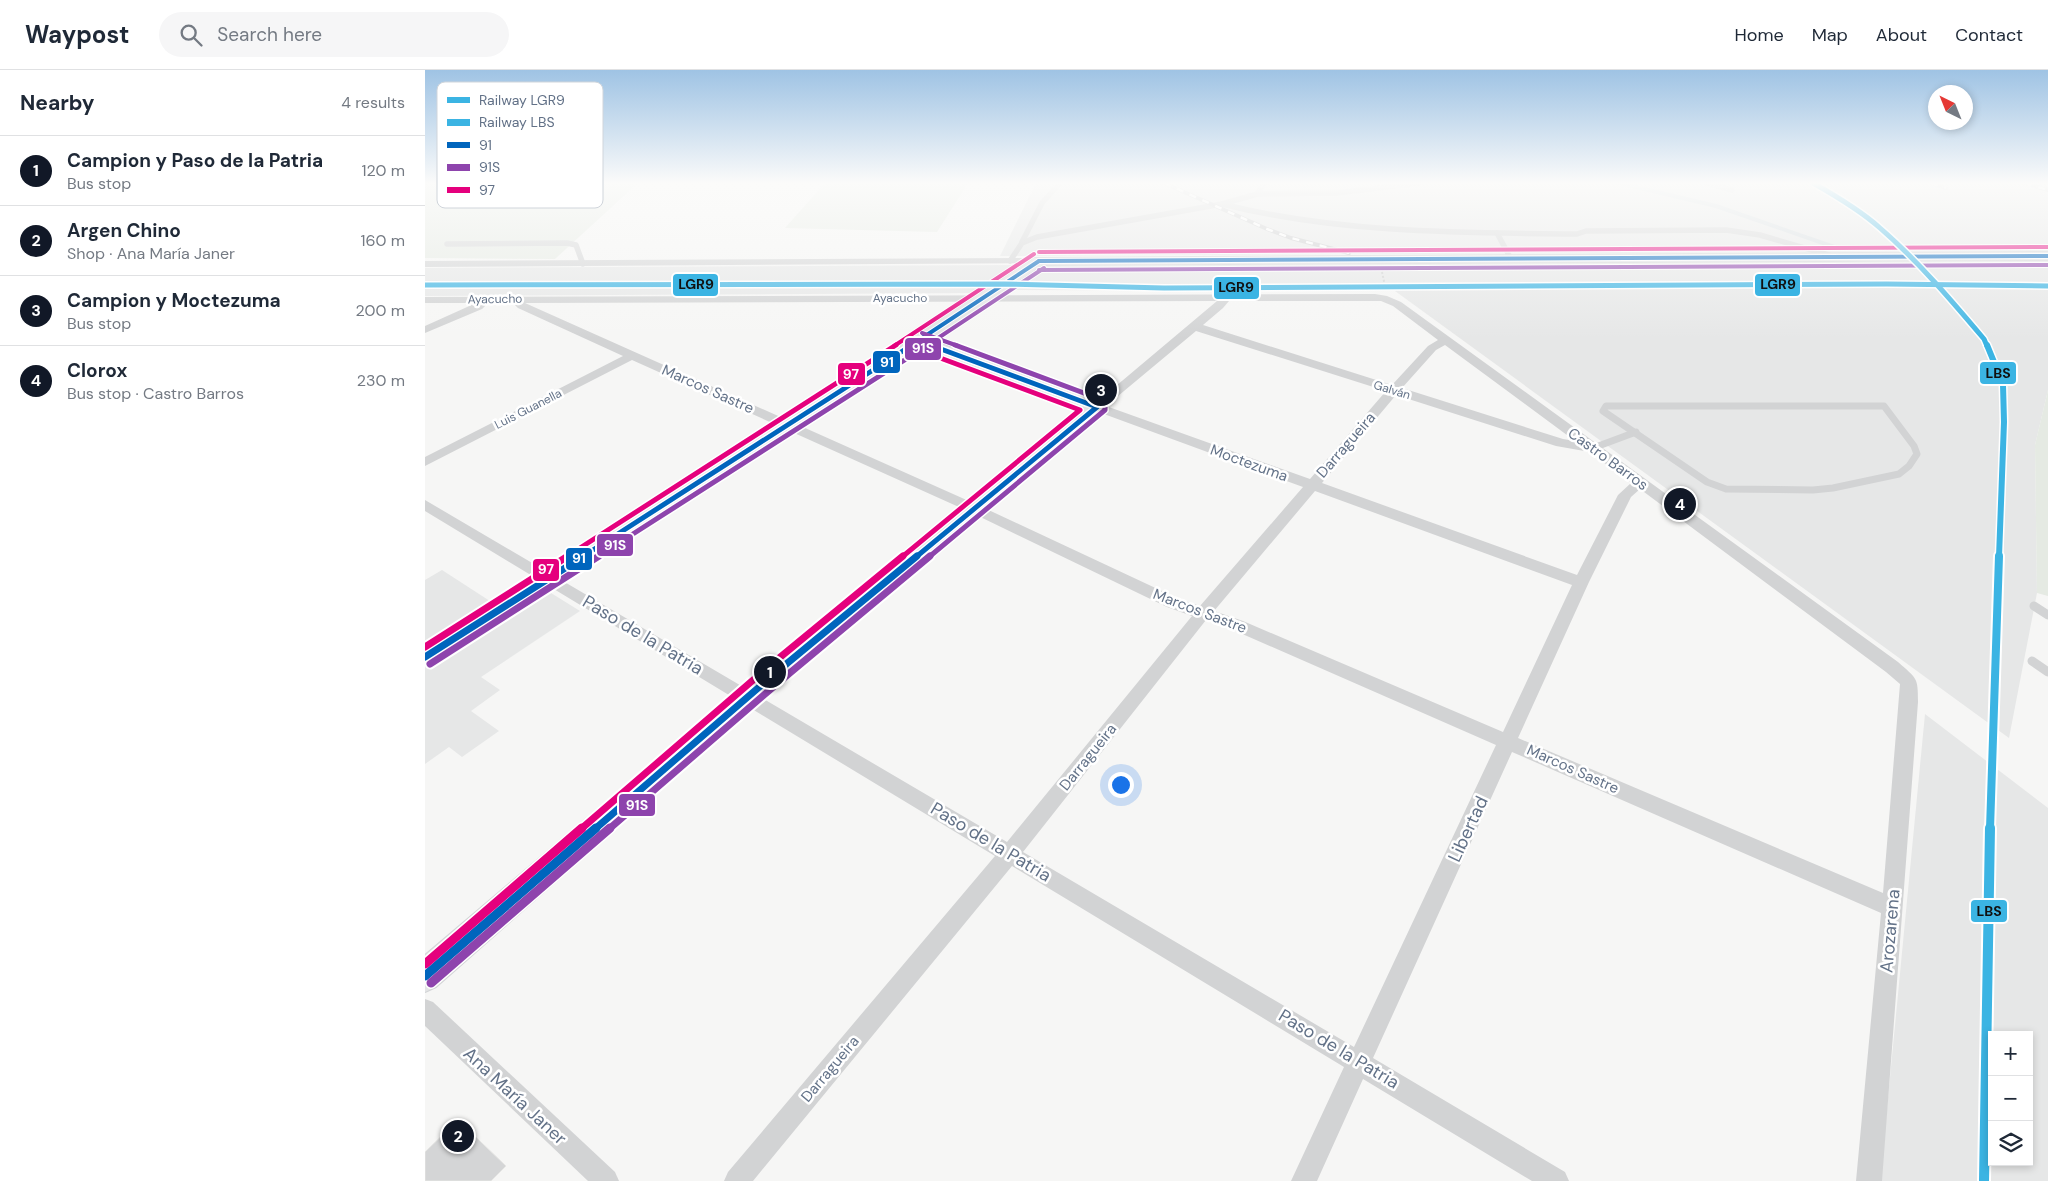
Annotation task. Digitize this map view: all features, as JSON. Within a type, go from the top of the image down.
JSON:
[{"type":"street","points":[[425,264],[2048,256]]},
{"type":"street","points":[[425,657],[919,341],[1039,261]]},
{"type":"street","name":"Castro Barros","points":[[1375,297],[1388,300],[1446,340],[1885,662],[1909,682]]},
{"type":"street","name":"Ayacucho","points":[[425,300],[1375,297]]},
{"type":"street","points":[[425,976],[773,675],[1219,306],[1225,298]]},
{"type":"street","name":"Marcos Sastre","points":[[515,299],[522,306],[631,356],[789,424],[975,509],[1173,603],[1237,625],[1893,908]]},
{"type":"street","points":[[425,330],[478,307],[486,300]]},
{"type":"street","name":"Galván","points":[[1193,326],[1561,443],[1593,448]]},
{"type":"street","name":"Darragueira","points":[[737,1181],[1010,853],[1203,614],[1393,391],[1432,348],[1446,340]]},
{"type":"street","name":"Moctezuma","points":[[919,341],[1311,486],[1581,582]]},
{"type":"street","name":"Luis Guanella","points":[[425,462],[631,356]]},
{"type":"street","name":"Libertad","points":[[1304,1181],[1581,582],[1625,495],[1640,482]]},
{"type":"street","name":"Paso de la Patria","points":[[425,505],[1360,1062],[1556,1181]]},
{"type":"street","name":"Arozarena","points":[[1869,1181],[1893,908],[1909,682]]},
{"type":"street","name":"Ana María Janer","points":[[425,1010],[606,1181]]},
{"type":"lane","points":[[1022,242],[1026,235]]},
{"type":"lane","points":[[1010,261],[1017,246],[1022,242],[1047,235]]},
{"type":"lane","points":[[1497,235],[1511,259]]},
{"type":"lane","points":[[1758,235],[1836,257]]},
{"type":"lane","points":[[447,244],[577,245],[583,264]]},
{"type":"lane","points":[[1605,406],[1884,406],[1914,446],[1917,454],[1909,466],[1899,474],[1833,488],[1813,490],[1726,489],[1707,482],[1636,432],[1603,411],[1605,406]]},
{"type":"lane","points":[[1593,448],[1636,432]]},
{"type":"lane","points":[[2034,606],[2048,615]]},
{"type":"lane","points":[[2032,661],[2048,672]]},
{"type":"path","points":[[1379,260],[1388,300]]},
{"type":"shaded area","points":[[425,235],[581,235],[555,259],[425,258]]},
{"type":"shaded area","points":[[1010,235],[2048,235],[2048,251],[1000,256]]},
{"type":"shaded area","points":[[2048,261],[2048,390],[2035,445],[2037,593],[2009,738],[1395,291],[1011,290],[1044,266]]},
{"type":"shaded area","points":[[1020,265],[977,293],[425,296],[425,268]]},
{"type":"shaded area","points":[[2048,390],[2048,596],[2037,593],[2035,445]]},
{"type":"shaded area","points":[[442,570],[496,605],[425,651],[425,580]]},
{"type":"shaded area","points":[[544,592],[551,593],[580,611],[481,677],[500,690],[471,711],[499,731],[462,757],[449,747],[425,764],[425,665]]},
{"type":"shaded area","points":[[1925,714],[2048,808],[2048,1181],[1880,1181]]},
{"type":"building","points":[[458,1120],[506,1166],[491,1181],[425,1181],[425,1152]]},
{"type":"waterway","points":[[1799,235],[1840,249]]},
{"type":"railway","points":[[1283,235],[1349,253]]},
{"type":"rail line","name":"LBS","points":[[1887,235],[1943,290],[1984,339],[2003,384],[2004,422],[1992,722],[1984,1181]]},
{"type":"rail line","name":"LGR9","points":[[425,285],[1005,284],[1164,288],[1887,284],[2048,286]]},
{"type":"transit line","name":"97","points":[[1039,252],[2048,247]]},
{"type":"transit line","name":"97","points":[[425,647],[914,334],[1034,254]]},
{"type":"transit line","name":"91","points":[[1039,261],[2048,256]]},
{"type":"transit line","name":"91","points":[[425,657],[919,341],[1039,261]]},
{"type":"transit line","name":"91S","points":[[1039,270],[2048,265]]},
{"type":"transit line","name":"91S","points":[[430,664],[924,348],[1044,268]]},
{"type":"transit line","name":"91S","points":[[431,983],[779,682],[1105,410],[1105,403],[1100,399],[922,333]]},
{"type":"transit line","name":"91","points":[[425,976],[773,675],[1097,407],[919,341]]},
{"type":"transit line","name":"97","points":[[425,964],[767,668],[1080,410],[916,349]]},
{"type":"place","name":"Campion y Moctezuma","points":[[1101,390]]},
{"type":"place","name":"Clorox","points":[[1680,504]]},
{"type":"place","name":"Campion y Paso de la Patria","points":[[770,672]]},
{"type":"place","name":"Argen Chino","points":[[458,1136]]}]
